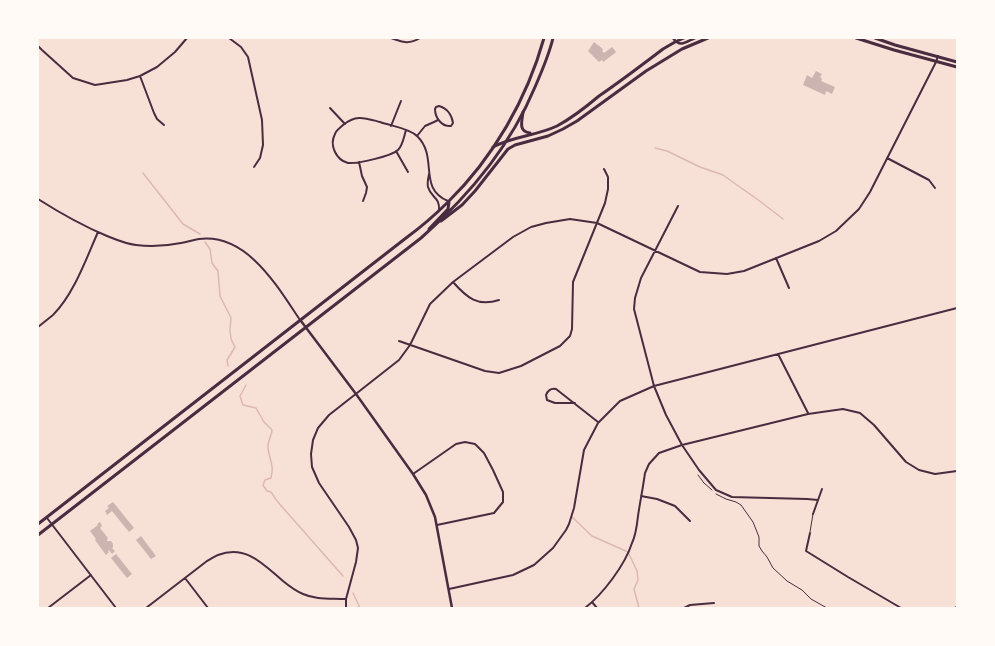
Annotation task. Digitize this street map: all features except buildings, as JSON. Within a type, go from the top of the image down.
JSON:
[{"type":"main road","points":[[38,524],[301,321],[423,225],[449,202],[493,148],[507,126],[522,96],[540,53],[544,38]]},
{"type":"main road","points":[[38,535],[421,238],[438,223],[481,178],[508,141],[542,70],[553,38]]},
{"type":"main road","points":[[493,148],[501,143],[542,132],[556,126],[663,49],[684,38]]},
{"type":"main road","points":[[438,223],[462,205],[471,196],[508,149],[515,145],[564,130],[646,71],[682,49],[700,40],[708,38]]},
{"type":"main road","points":[[856,38],[957,67]]},
{"type":"main road","points":[[875,38],[957,62]]},
{"type":"main road","points":[[523,112],[521,124],[524,131],[530,134],[542,132]]},
{"type":"main road","points":[[421,238],[448,209],[449,202]]},
{"type":"street","points":[[38,46],[73,78],[95,85],[127,80],[140,76],[157,67],[175,52],[187,38]]},
{"type":"street","points":[[229,38],[241,47],[248,57],[262,120],[263,144],[260,158],[254,168]]},
{"type":"street","points":[[391,38],[408,43],[414,42],[420,38]]},
{"type":"street","points":[[673,38],[675,42],[679,44],[695,38]]},
{"type":"street","points":[[346,608],[346,599],[356,562],[358,548],[356,540],[319,483],[312,467],[311,451],[313,440],[318,428],[328,415],[399,360],[410,345],[430,304],[453,282],[513,237],[531,227],[570,219],[597,224],[700,272],[727,274],[744,271],[819,241],[836,231],[859,209],[870,192],[938,56]]},
{"type":"street","points":[[140,76],[154,113],[157,119],[164,125]]},
{"type":"street","points":[[391,126],[401,101]]},
{"type":"street","points":[[439,106],[446,109],[452,118],[453,123],[451,126],[446,126],[438,120],[435,108],[439,106]]},
{"type":"street","points":[[330,108],[345,124]]},
{"type":"street","points":[[406,130],[401,145],[394,153],[352,163],[344,161],[334,152],[333,142],[336,131],[352,119],[359,117],[406,130],[417,136],[427,151],[429,160],[428,186],[430,192],[439,202],[439,211]]},
{"type":"street","points":[[417,136],[425,126],[438,120]]},
{"type":"street","points":[[396,151],[408,172]]},
{"type":"street","points":[[887,158],[929,180],[935,188]]},
{"type":"street","points":[[359,162],[362,176],[367,187],[363,200]]},
{"type":"street","points":[[399,341],[485,371],[499,373],[521,366],[560,346],[570,336],[572,329],[573,282],[605,203],[608,189],[608,177],[604,169]]},
{"type":"street","points":[[429,173],[431,185],[434,190],[440,197],[449,202]]},
{"type":"street","points":[[38,199],[66,216],[98,232],[125,243],[142,246],[168,246],[199,239],[219,240],[233,245],[250,256],[276,285],[356,394],[422,488],[433,509],[452,608]]},
{"type":"street","points":[[678,206],[641,278],[634,298],[634,309],[654,386],[666,415],[682,445],[699,470],[716,490],[732,497],[818,500]]},
{"type":"street","points":[[38,327],[63,303],[73,288],[98,232]]},
{"type":"street","points":[[776,258],[788,288]]},
{"type":"street","points":[[453,282],[463,293],[474,301],[490,303],[499,300]]},
{"type":"street","points":[[449,589],[513,575],[534,565],[553,548],[569,524],[574,508],[584,450],[598,422],[620,401],[654,386],[957,308]]},
{"type":"street","points":[[778,354],[808,414]]},
{"type":"street","points":[[575,403],[552,403],[547,400],[546,395],[550,390],[556,389],[575,403],[598,422]]},
{"type":"street","points":[[585,608],[592,602],[623,563],[635,533],[645,473],[649,464],[659,453],[682,445],[808,414],[843,409],[860,414],[874,425],[906,462],[919,470],[935,474],[957,471]]},
{"type":"street","points":[[413,474],[456,444],[465,442],[475,444],[484,452],[493,470],[503,492],[503,502],[494,513],[437,525]]},
{"type":"street","points":[[813,514],[822,489]]},
{"type":"street","points":[[641,496],[657,499],[675,506],[690,521]]},
{"type":"street","points":[[46,518],[116,608]]},
{"type":"street","points":[[810,533],[806,551],[901,608]]},
{"type":"street","points":[[146,608],[208,561],[219,555],[229,553],[240,553],[257,559],[288,585],[302,594],[310,597],[346,599]]},
{"type":"street","points":[[48,608],[91,576]]},
{"type":"street","points":[[185,578],[208,608]]},
{"type":"street","points":[[592,602],[597,608]]},
{"type":"street","points":[[684,608],[690,605],[714,603]]},
{"type":"lane","points":[[810,533],[813,514]]},
{"type":"path","points":[[696,472],[704,483],[716,494],[741,505],[754,522],[759,537],[759,546],[775,570],[802,590],[811,599],[827,608]]},
{"type":"waterway","points":[[655,148],[667,151],[700,167],[723,175],[783,219]]},
{"type":"waterway","points":[[143,173],[183,224],[200,234]]},
{"type":"waterway","points":[[205,242],[210,249],[212,263],[218,271],[220,296],[231,318],[231,339],[235,347],[227,360],[228,366]]},
{"type":"waterway","points":[[246,385],[240,396],[243,405],[256,408],[264,422],[272,430],[268,446],[272,473],[271,478],[265,480],[263,485],[267,491],[271,492],[277,501],[343,576]]},
{"type":"waterway","points":[[572,517],[592,536],[628,552],[637,571],[638,580],[634,589],[639,608]]},
{"type":"waterway","points":[[353,593],[360,608]]}]
